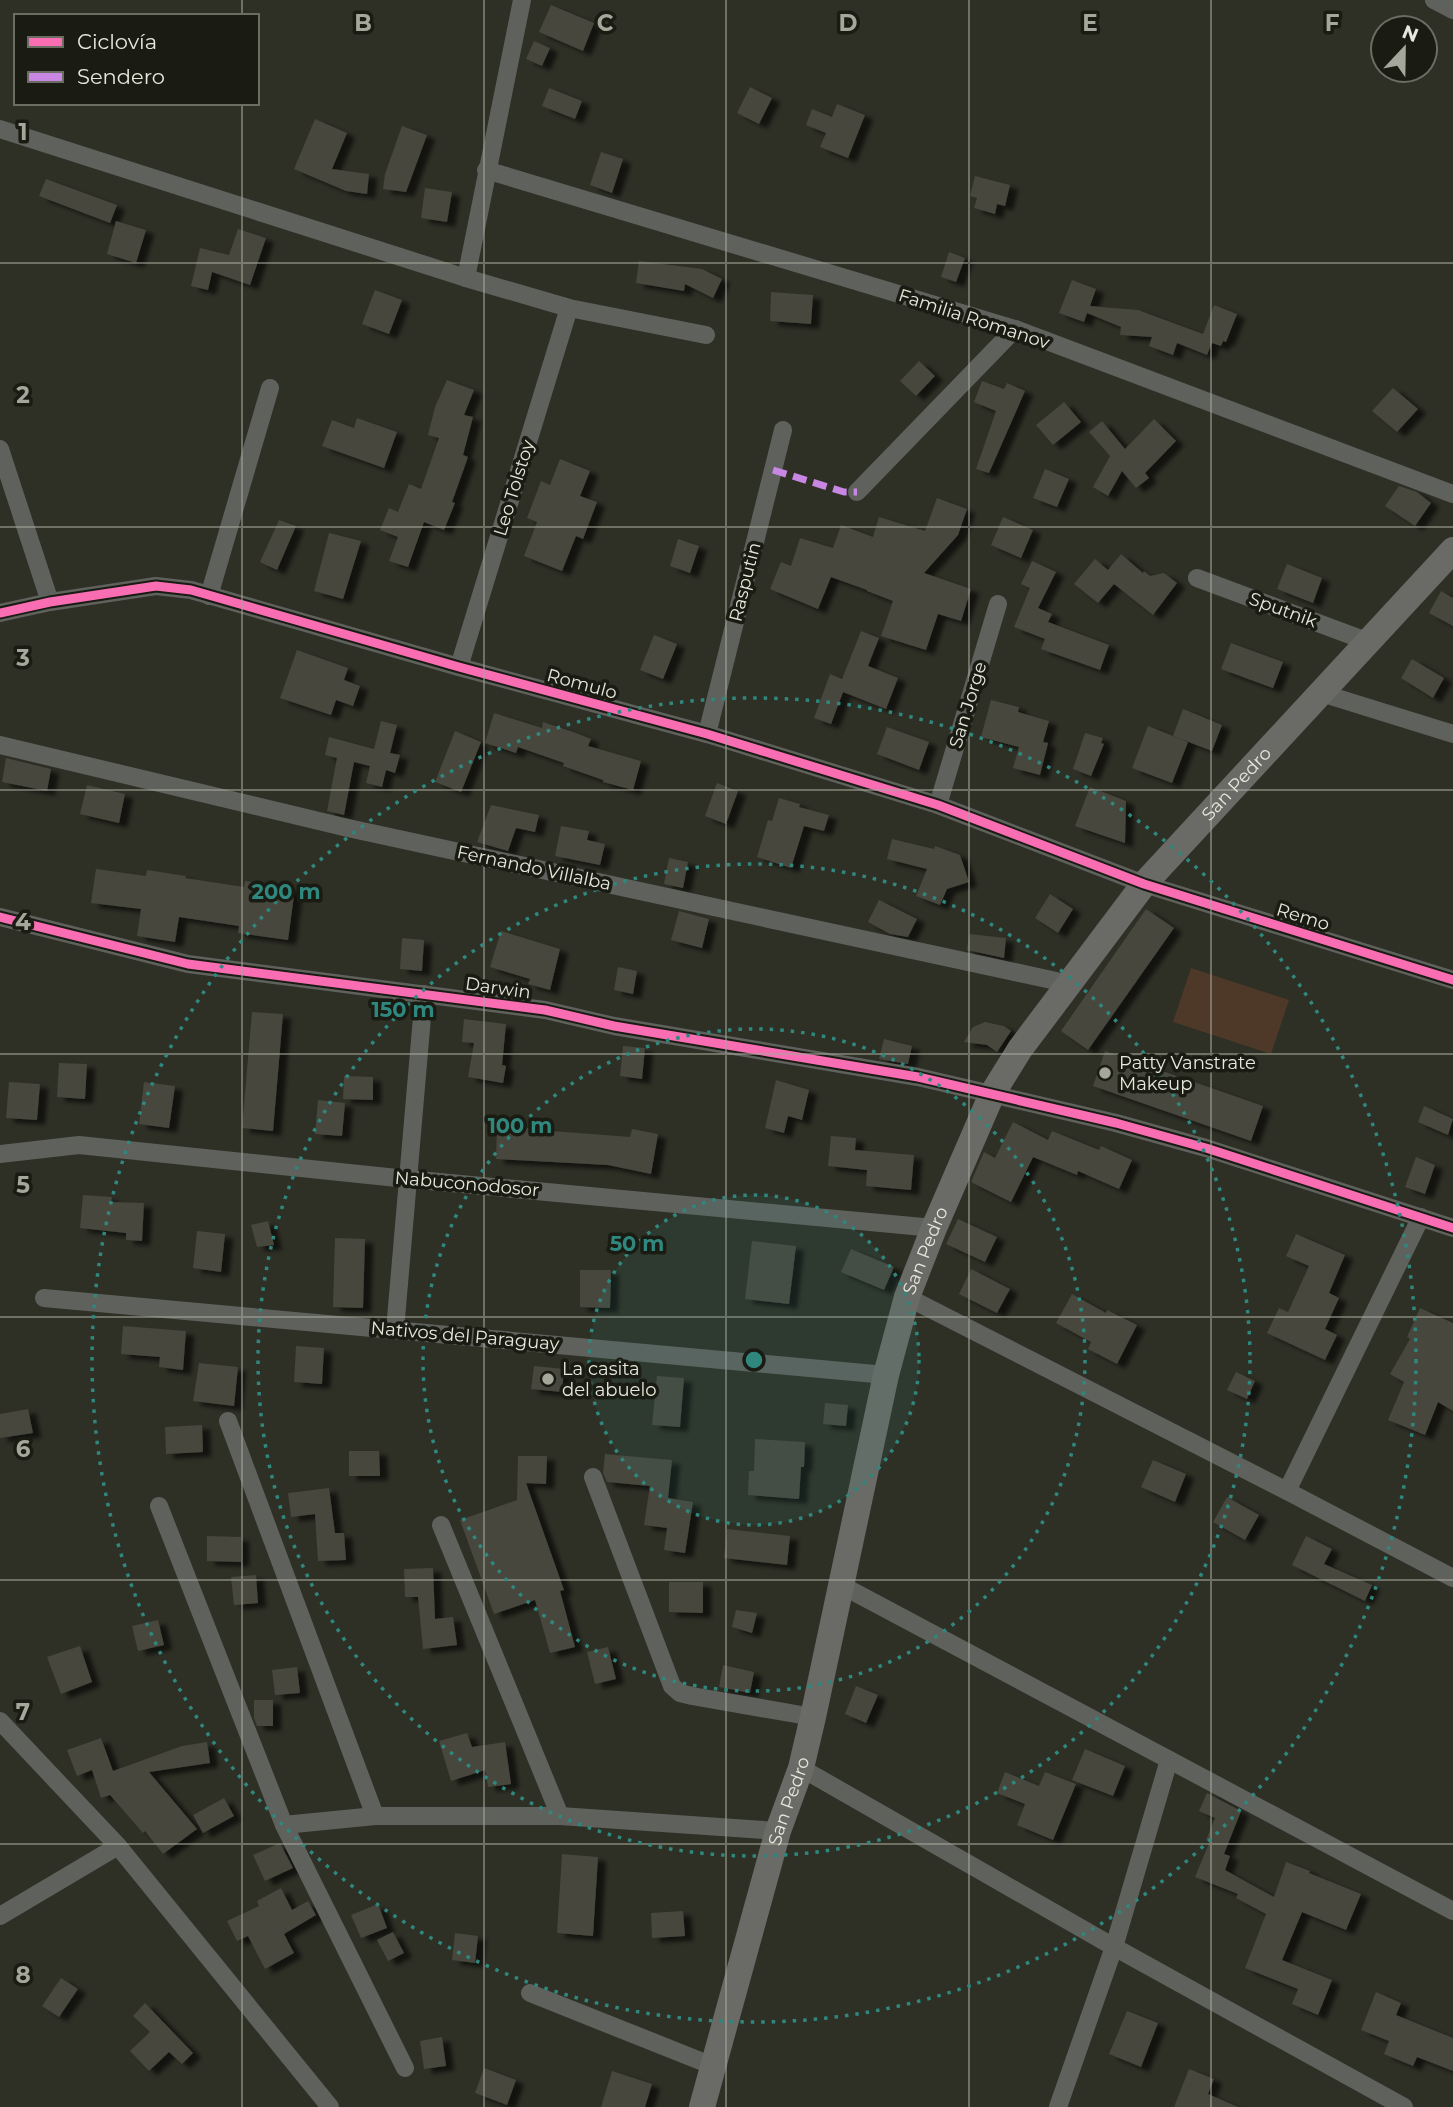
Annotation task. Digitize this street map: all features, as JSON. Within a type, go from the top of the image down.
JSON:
[{"type":"main road","name":"San Pedro","points":[[702,2107],[778,1830],[801,1768],[886,1375],[907,1297],[992,1094],[1020,1049],[1144,884],[1453,550]]},
{"type":"street","points":[[466,278],[522,0]]},
{"type":"street","points":[[1434,0],[1453,10]]},
{"type":"street","points":[[0,129],[569,309],[706,335]]},
{"type":"street","name":"Familia Romanov","points":[[486,170],[1015,329],[1453,494]]},
{"type":"street","name":"Leo Tolstoy","points":[[459,667],[569,309]]},
{"type":"street","points":[[857,492],[1015,329]]},
{"type":"street","points":[[209,596],[270,388]]},
{"type":"street","name":"Rasputin","points":[[707,734],[783,430]]},
{"type":"street","points":[[0,449],[50,602]]},
{"type":"street","name":"Sputnik","points":[[1196,578],[1368,642]]},
{"type":"street","name":"Romulo","points":[[0,613],[50,602],[156,586],[209,596],[707,734],[938,806],[1144,884]]},
{"type":"street","name":"San Jorge","points":[[938,806],[998,604]]},
{"type":"street","points":[[1321,693],[1453,734]]},
{"type":"street","name":"Fernando Villalba","points":[[0,745],[348,828],[1070,984]]},
{"type":"street","name":"Remo","points":[[1144,884],[1453,980]]},
{"type":"street","name":"Darwin","points":[[0,917],[188,964],[545,1010],[614,1026],[918,1077],[1116,1123],[1206,1148],[1453,1228]]},
{"type":"street","points":[[395,1330],[424,994]]},
{"type":"street","name":"Nabuconodosor","points":[[0,1154],[79,1144],[407,1179],[934,1228]]},
{"type":"street","points":[[1287,1491],[1421,1217]]},
{"type":"street","points":[[907,1297],[1453,1578]]},
{"type":"street","name":"Nativos del Paraguay","points":[[44,1298],[886,1375]]},
{"type":"street","points":[[228,1421],[374,1816]]},
{"type":"street","points":[[593,1477],[672,1686],[680,1693],[692,1696],[813,1717]]},
{"type":"street","points":[[159,1506],[284,1825],[405,2068]]},
{"type":"street","points":[[441,1525],[560,1816]]},
{"type":"street","points":[[841,1585],[1453,1911]]},
{"type":"street","points":[[0,1721],[118,1846],[330,2107]]},
{"type":"street","points":[[1058,2107],[1114,1947],[1168,1760]]},
{"type":"street","points":[[801,1768],[1395,2105]]},
{"type":"street","points":[[284,1825],[374,1816],[560,1816],[778,1830]]},
{"type":"street","points":[[0,1916],[118,1846]]},
{"type":"street","points":[[530,1993],[713,2066]]},
{"type":"shaded area","points":[[1191,968],[1289,1000],[1271,1054],[1173,1022]]},
{"type":"building","points":[[551,5],[594,23],[583,51],[539,32]]},
{"type":"building","points":[[534,41],[550,48],[542,66],[526,59]]},
{"type":"building","points":[[750,87],[772,98],[759,124],[737,113]]},
{"type":"building","points":[[549,88],[582,101],[575,119],[542,106]]},
{"type":"building","points":[[837,104],[865,115],[848,158],[820,147],[826,133],[806,125],[812,109],[832,117]]},
{"type":"building","points":[[315,119],[347,133],[332,169],[369,174],[367,194],[346,191],[294,169]]},
{"type":"building","points":[[402,126],[427,135],[406,192],[383,189],[385,174]]},
{"type":"building","points":[[601,152],[623,159],[612,193],[590,185]]},
{"type":"building","points":[[975,176],[1010,185],[1005,206],[997,204],[995,214],[974,208],[977,198],[970,196]]},
{"type":"building","points":[[46,179],[117,205],[110,223],[39,196]]},
{"type":"building","points":[[425,188],[452,192],[447,222],[421,218]]},
{"type":"building","points":[[116,221],[146,230],[136,263],[107,254]]},
{"type":"building","points":[[238,229],[266,238],[250,285],[212,272],[208,290],[191,286],[200,248],[229,255]]},
{"type":"building","points":[[949,252],[965,258],[956,282],[941,277]]},
{"type":"building","points":[[639,261],[702,269],[722,279],[713,298],[685,284],[684,291],[636,283]]},
{"type":"building","points":[[1072,280],[1096,289],[1090,306],[1138,310],[1203,334],[1214,305],[1237,314],[1226,342],[1223,341],[1221,346],[1212,343],[1207,355],[1177,343],[1173,355],[1149,346],[1152,337],[1120,335],[1121,327],[1087,313],[1084,322],[1059,313]]},
{"type":"building","points":[[375,290],[402,300],[389,334],[362,324]]},
{"type":"building","points":[[771,292],[813,295],[811,324],[770,321]]},
{"type":"building","points":[[919,361],[935,376],[916,396],[900,381]]},
{"type":"building","points":[[447,380],[474,390],[464,415],[473,417],[463,455],[468,457],[444,530],[424,522],[408,567],[389,561],[398,537],[380,530],[389,508],[398,512],[409,484],[421,489],[439,438],[428,435],[435,407]]},
{"type":"building","points":[[982,381],[1004,389],[1007,383],[1025,391],[989,473],[976,469],[996,411],[974,402]]},
{"type":"building","points":[[1393,388],[1418,409],[1397,432],[1372,411]]},
{"type":"building","points":[[1064,402],[1081,422],[1053,445],[1036,425]]},
{"type":"building","points":[[357,418],[397,432],[384,468],[322,446],[332,420],[354,428]]},
{"type":"building","points":[[1154,419],[1176,441],[1145,473],[1149,478],[1136,488],[1122,471],[1108,496],[1093,487],[1110,456],[1089,432],[1102,421],[1125,449]]},
{"type":"building","points":[[560,459],[590,471],[580,496],[597,502],[583,539],[576,536],[562,571],[524,556],[537,522],[527,518],[541,481],[550,485]]},
{"type":"building","points":[[1045,469],[1069,479],[1057,507],[1033,498]]},
{"type":"building","points":[[1399,486],[1417,492],[1431,503],[1415,526],[1385,506]]},
{"type":"building","points":[[937,498],[967,509],[958,535],[924,573],[971,589],[961,621],[938,614],[926,650],[881,636],[893,601],[867,590],[831,577],[818,609],[770,589],[781,562],[791,566],[800,538],[833,548],[841,525],[873,537],[879,517],[925,531]]},
{"type":"building","points":[[1003,517],[1033,530],[1021,558],[991,545]]},
{"type":"building","points":[[279,520],[296,526],[277,570],[260,562]]},
{"type":"building","points":[[329,533],[361,541],[343,599],[314,591]]},
{"type":"building","points":[[678,539],[699,546],[690,573],[670,566]]},
{"type":"building","points":[[1121,554],[1143,573],[1144,571],[1150,576],[1164,573],[1177,583],[1153,615],[1114,584],[1098,603],[1074,584],[1095,559],[1108,570]]},
{"type":"building","points":[[1032,561],[1056,572],[1038,608],[1052,614],[1048,622],[1109,645],[1100,670],[1041,649],[1045,639],[1014,627],[1030,588],[1021,584]]},
{"type":"building","points":[[1287,564],[1322,578],[1313,603],[1277,589]]},
{"type":"building","points":[[1441,591],[1453,598],[1453,626],[1429,613]]},
{"type":"building","points":[[861,631],[879,638],[868,666],[898,678],[886,709],[843,692],[831,724],[814,718],[830,674],[842,679]]},
{"type":"building","points":[[654,635],[677,644],[663,679],[640,670]]},
{"type":"building","points":[[1231,643],[1283,662],[1273,688],[1221,669]]},
{"type":"building","points":[[297,650],[348,668],[344,680],[360,686],[353,706],[336,700],[331,715],[280,698]]},
{"type":"building","points":[[1412,659],[1444,678],[1433,698],[1401,678]]},
{"type":"building","points":[[991,700],[1019,707],[1018,712],[1049,721],[1043,742],[1048,743],[1040,775],[1013,768],[1019,747],[981,737]]},
{"type":"building","points":[[1183,709],[1222,725],[1212,751],[1173,736]]},
{"type":"building","points":[[494,713],[542,728],[543,722],[591,739],[588,746],[641,761],[633,790],[603,782],[563,766],[564,763],[518,747],[516,753],[485,743]]},
{"type":"building","points":[[381,721],[397,725],[390,753],[400,755],[395,773],[386,770],[382,787],[366,783],[370,766],[354,762],[344,815],[327,811],[337,758],[325,755],[329,737],[374,749]]},
{"type":"building","points":[[1148,726],[1188,742],[1172,783],[1132,768]]},
{"type":"building","points":[[887,727],[929,742],[919,770],[877,754]]},
{"type":"building","points":[[455,731],[481,742],[461,792],[435,782]]},
{"type":"building","points":[[1085,733],[1103,738],[1101,743],[1104,744],[1091,776],[1073,769]]},
{"type":"building","points":[[6,758],[51,769],[47,791],[2,782]]},
{"type":"building","points":[[717,783],[738,791],[726,824],[705,816]]},
{"type":"building","points":[[87,785],[125,794],[119,823],[80,814]]},
{"type":"building","points":[[1090,787],[1126,801],[1125,843],[1075,826]]},
{"type":"building","points":[[779,798],[829,815],[824,831],[804,826],[791,868],[757,857],[768,820],[772,821]]},
{"type":"building","points":[[491,805],[539,815],[535,832],[516,828],[508,851],[477,842]]},
{"type":"building","points":[[561,826],[589,831],[587,840],[605,844],[600,865],[555,856]]},
{"type":"building","points":[[892,839],[934,849],[935,846],[960,855],[969,882],[947,889],[940,905],[916,896],[927,869],[887,859]]},
{"type":"building","points":[[669,858],[688,862],[683,888],[664,884]]},
{"type":"building","points":[[96,869],[146,876],[147,870],[244,887],[245,881],[295,888],[288,940],[238,933],[239,926],[179,917],[175,942],[137,936],[141,909],[91,903]]},
{"type":"building","points":[[1050,894],[1073,909],[1058,933],[1035,918]]},
{"type":"building","points":[[879,900],[917,919],[908,937],[890,934],[868,922]]},
{"type":"building","points":[[1146,909],[1174,928],[1088,1050],[1061,1031]]},
{"type":"building","points":[[679,911],[709,919],[702,948],[671,940]]},
{"type":"building","points":[[501,931],[560,949],[550,990],[528,984],[530,979],[490,967]]},
{"type":"building","points":[[969,934],[1006,938],[1004,958],[967,950]]},
{"type":"building","points":[[402,938],[424,940],[422,971],[400,969]]},
{"type":"building","points":[[618,967],[637,971],[633,994],[614,990]]},
{"type":"building","points":[[252,1012],[283,1014],[273,1131],[242,1128]]},
{"type":"building","points":[[464,1019],[506,1024],[502,1065],[506,1066],[503,1083],[468,1077],[474,1043],[462,1042]]},
{"type":"building","points":[[985,1022],[1004,1026],[1011,1031],[997,1052],[987,1045],[964,1042],[973,1027]]},
{"type":"building","points":[[884,1039],[912,1046],[908,1064],[879,1059]]},
{"type":"building","points":[[623,1046],[645,1048],[642,1079],[620,1076]]},
{"type":"building","points":[[1105,1051],[1263,1106],[1251,1141],[1093,1086]]},
{"type":"building","points":[[59,1063],[87,1064],[85,1099],[57,1097]]},
{"type":"building","points":[[344,1076],[373,1077],[373,1100],[343,1099]]},
{"type":"building","points":[[776,1080],[809,1090],[802,1120],[788,1116],[784,1133],[765,1128]]},
{"type":"building","points":[[9,1082],[40,1084],[37,1120],[6,1118]]},
{"type":"building","points":[[144,1082],[175,1086],[169,1128],[139,1124]]},
{"type":"building","points":[[318,1100],[345,1103],[342,1136],[315,1134]]},
{"type":"building","points":[[1424,1106],[1453,1119],[1448,1135],[1418,1122]]},
{"type":"building","points":[[1013,1122],[1048,1140],[1052,1131],[1099,1150],[1101,1146],[1132,1160],[1119,1189],[1078,1171],[1077,1175],[1033,1157],[1011,1202],[971,1182],[984,1152],[995,1158]]},
{"type":"building","points":[[497,1127],[553,1129],[630,1137],[632,1129],[658,1134],[651,1174],[608,1165],[496,1159]]},
{"type":"building","points":[[831,1136],[856,1138],[855,1150],[914,1155],[911,1190],[866,1186],[867,1170],[828,1166]]},
{"type":"building","points":[[1416,1157],[1435,1165],[1425,1194],[1405,1187]]},
{"type":"building","points":[[83,1195],[112,1197],[111,1202],[144,1203],[142,1241],[126,1240],[126,1233],[80,1228]]},
{"type":"building","points":[[958,1219],[997,1237],[985,1262],[946,1244]]},
{"type":"building","points":[[268,1221],[274,1245],[257,1247],[251,1225]]},
{"type":"building","points":[[197,1231],[225,1234],[221,1272],[193,1268]]},
{"type":"building","points":[[1296,1234],[1345,1255],[1329,1293],[1339,1298],[1325,1329],[1337,1335],[1325,1360],[1267,1333],[1279,1308],[1288,1312],[1309,1266],[1286,1256]]},
{"type":"building","points":[[335,1238],[365,1239],[363,1308],[333,1307]]},
{"type":"building","points":[[752,1241],[796,1246],[789,1304],[745,1299]]},
{"type":"building","points":[[851,1249],[894,1267],[884,1290],[841,1272]]},
{"type":"building","points":[[971,1269],[1010,1289],[997,1313],[959,1294]]},
{"type":"building","points":[[580,1270],[611,1270],[610,1308],[580,1307]]},
{"type":"building","points":[[1072,1294],[1106,1313],[1107,1310],[1137,1325],[1117,1364],[1088,1349],[1091,1342],[1056,1323]]},
{"type":"building","points":[[1420,1308],[1453,1323],[1453,1411],[1438,1402],[1425,1435],[1388,1420],[1404,1382],[1390,1374],[1410,1339],[1407,1337]]},
{"type":"building","points":[[123,1326],[186,1331],[183,1370],[159,1367],[160,1357],[121,1354]]},
{"type":"building","points":[[296,1346],[324,1348],[322,1384],[294,1382]]},
{"type":"building","points":[[199,1363],[238,1367],[234,1406],[193,1401]]},
{"type":"building","name":"La casita del abuelo","points":[[534,1366],[564,1369],[562,1392],[531,1389]]},
{"type":"building","points":[[1236,1372],[1255,1381],[1247,1399],[1227,1390]]},
{"type":"building","points":[[657,1376],[684,1378],[680,1427],[652,1425]]},
{"type":"building","points":[[825,1403],[848,1405],[846,1426],[823,1424]]},
{"type":"building","points":[[28,1409],[33,1433],[0,1438],[0,1414]]},
{"type":"building","points":[[202,1425],[203,1452],[166,1454],[165,1427]]},
{"type":"building","points":[[755,1439],[805,1442],[799,1499],[748,1495],[749,1471],[754,1471]]},
{"type":"building","points":[[349,1451],[379,1451],[380,1476],[349,1476]]},
{"type":"building","points":[[605,1454],[672,1460],[668,1498],[693,1502],[685,1553],[664,1550],[667,1528],[644,1525],[650,1486],[607,1482],[603,1473]]},
{"type":"building","points":[[518,1456],[547,1456],[546,1484],[526,1483],[564,1590],[560,1591],[575,1647],[550,1653],[535,1600],[494,1614],[460,1520],[517,1500]]},
{"type":"building","points":[[1153,1460],[1186,1474],[1175,1502],[1141,1487]]},
{"type":"building","points":[[329,1488],[335,1533],[344,1533],[346,1560],[318,1561],[315,1514],[291,1517],[288,1493]]},
{"type":"building","points":[[1227,1497],[1259,1515],[1245,1540],[1213,1522]]},
{"type":"building","points":[[727,1529],[790,1536],[787,1565],[724,1558]]},
{"type":"building","points":[[207,1536],[241,1537],[241,1562],[207,1561]]},
{"type":"building","points":[[1306,1536],[1332,1549],[1324,1564],[1372,1585],[1365,1601],[1292,1565]]},
{"type":"building","points":[[433,1568],[435,1619],[453,1617],[457,1645],[423,1649],[418,1597],[405,1597],[404,1569]]},
{"type":"building","points":[[256,1575],[258,1603],[234,1605],[231,1577]]},
{"type":"building","points":[[669,1582],[703,1582],[703,1613],[669,1612]]},
{"type":"building","points":[[736,1610],[757,1613],[752,1633],[732,1627]]},
{"type":"building","points":[[158,1620],[164,1645],[138,1651],[132,1626]]},
{"type":"building","points":[[80,1646],[92,1682],[61,1694],[47,1657]]},
{"type":"building","points":[[608,1647],[616,1679],[595,1684],[587,1652]]},
{"type":"building","points":[[723,1665],[754,1672],[750,1693],[719,1687]]},
{"type":"building","points":[[297,1667],[300,1693],[275,1695],[272,1670]]},
{"type":"building","points":[[856,1686],[878,1695],[866,1723],[845,1714]]},
{"type":"building","points":[[254,1700],[273,1700],[273,1726],[257,1726]]},
{"type":"building","points":[[467,1733],[472,1747],[505,1742],[511,1784],[488,1787],[485,1770],[451,1781],[439,1741]]},
{"type":"building","points":[[101,1738],[113,1771],[182,1746],[207,1742],[210,1763],[149,1772],[197,1829],[163,1854],[110,1795],[101,1798],[92,1770],[77,1776],[67,1750]]},
{"type":"building","points":[[1085,1749],[1125,1766],[1113,1796],[1072,1780]]},
{"type":"building","points":[[1005,1772],[1039,1786],[1045,1772],[1076,1784],[1053,1840],[1017,1825],[1025,1804],[997,1793]]},
{"type":"building","points":[[1207,1793],[1241,1811],[1224,1854],[1230,1856],[1225,1870],[1274,1897],[1286,1862],[1361,1894],[1346,1930],[1302,1912],[1282,1960],[1332,1980],[1318,2015],[1292,2004],[1298,1989],[1245,1968],[1266,1914],[1236,1898],[1238,1894],[1195,1877],[1210,1841],[1206,1840],[1215,1818],[1199,1811]]},
{"type":"building","points":[[224,1798],[234,1816],[203,1833],[193,1815]]},
{"type":"building","points":[[280,1843],[293,1868],[265,1881],[253,1855]]},
{"type":"building","points":[[562,1854],[598,1857],[593,1936],[557,1933]]},
{"type":"building","points":[[281,1888],[292,1910],[308,1901],[316,1915],[284,1934],[294,1953],[265,1969],[248,1936],[237,1941],[227,1921],[259,1906],[257,1901]]},
{"type":"building","points":[[378,1904],[387,1928],[361,1938],[351,1915]]},
{"type":"building","points":[[683,1911],[685,1936],[652,1938],[651,1913]]},
{"type":"building","points":[[393,1932],[404,1953],[388,1961],[377,1940]]},
{"type":"building","points":[[455,1933],[478,1936],[475,1963],[452,1960]]},
{"type":"building","points":[[61,1978],[78,1989],[59,2017],[42,2006]]},
{"type":"building","points":[[1376,1992],[1401,2003],[1396,2015],[1453,2038],[1453,2071],[1417,2057],[1413,2066],[1384,2054],[1389,2041],[1361,2030]]},
{"type":"building","points":[[145,2003],[193,2053],[182,2064],[169,2052],[149,2071],[130,2051],[150,2032],[133,2016]]},
{"type":"building","points":[[1127,2011],[1158,2023],[1141,2067],[1109,2054]]},
{"type":"building","points":[[442,2037],[446,2066],[424,2069],[420,2041]]},
{"type":"building","points":[[484,2068],[516,2080],[507,2105],[475,2093]]},
{"type":"building","points":[[1189,2069],[1214,2079],[1208,2094],[1238,2107],[1174,2107]]},
{"type":"building","points":[[612,2071],[652,2084],[645,2107],[601,2107]]},
{"type":"marked path","points":[[773,470],[844,492],[857,492]]},
{"type":"cycle path","points":[[0,613],[50,602],[156,586],[191,590],[459,667],[707,734],[938,805],[1144,884],[1453,980]]},
{"type":"cycle path","points":[[0,917],[188,964],[545,1010],[614,1026],[918,1077],[1116,1123],[1206,1148],[1453,1228]]},
{"type":"place","name":"Patty Vanstrate Makeup","points":[[1105,1073]]},
{"type":"place","name":"La casita del abuelo","points":[[548,1379]]}]
